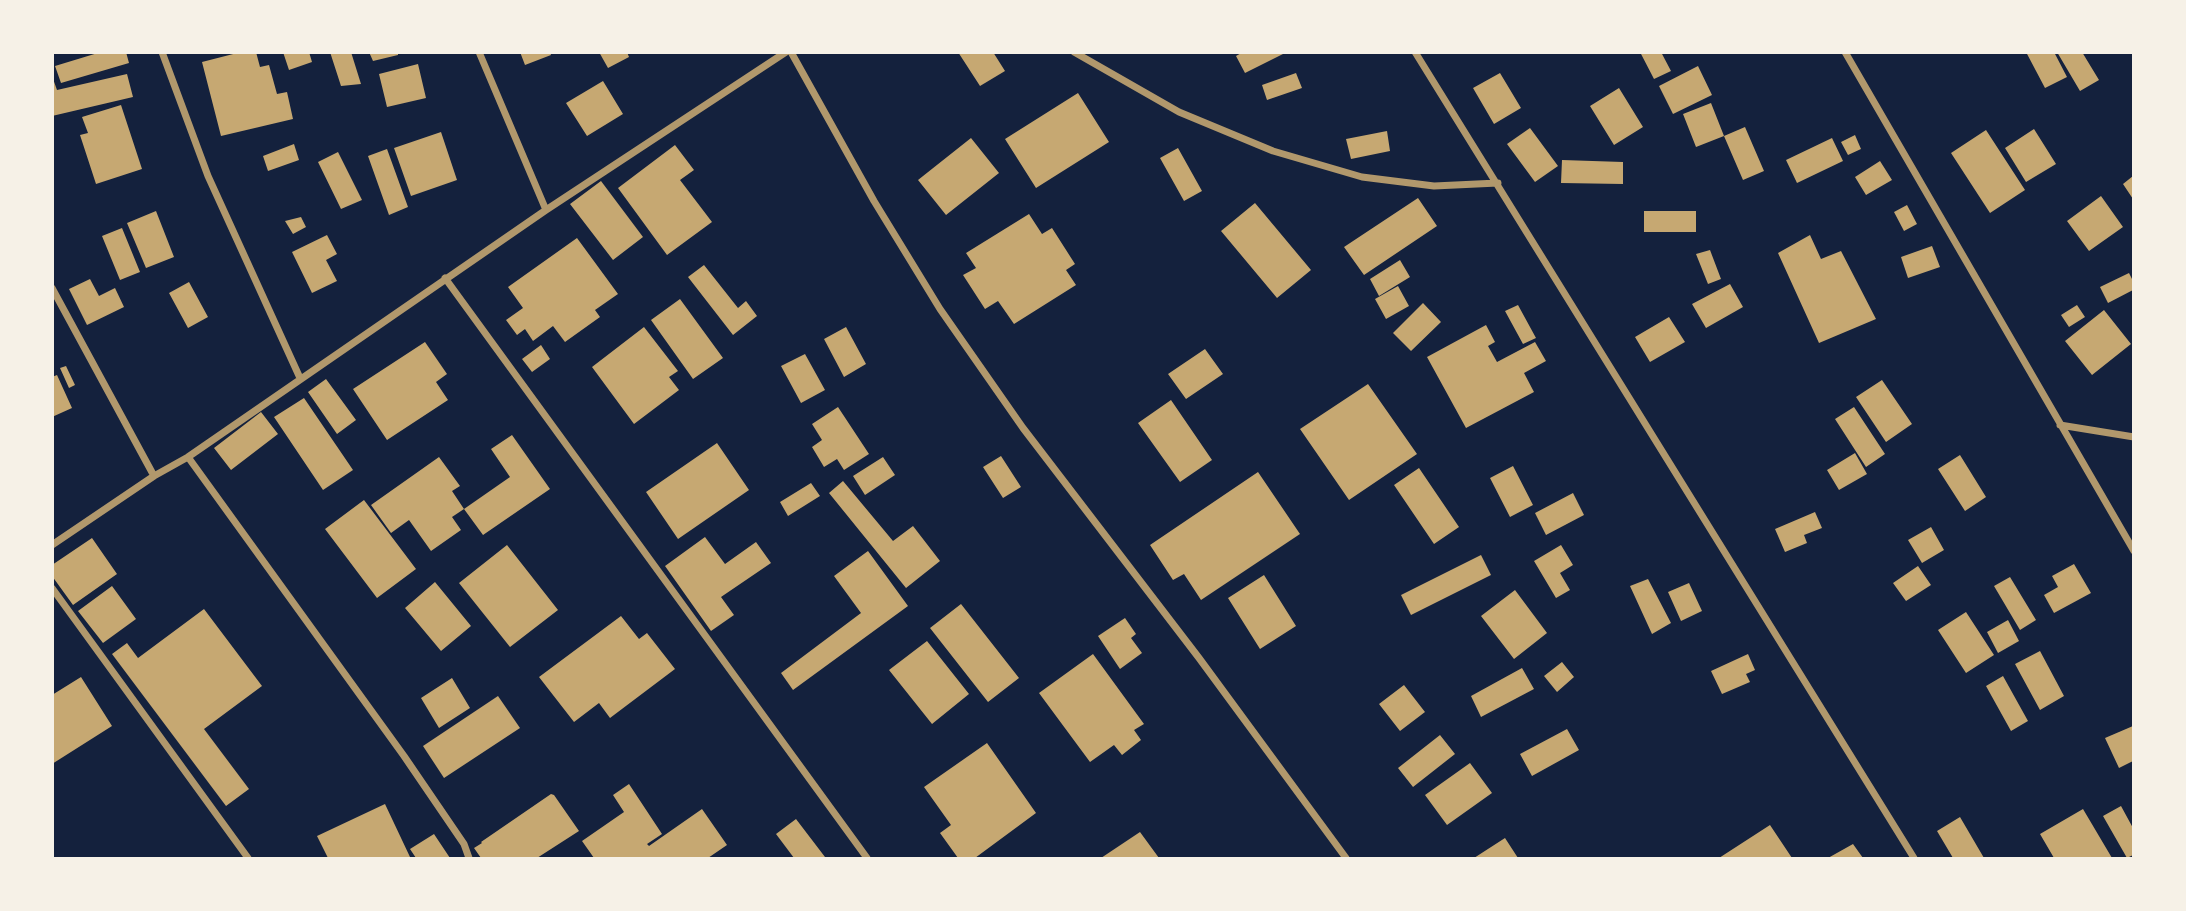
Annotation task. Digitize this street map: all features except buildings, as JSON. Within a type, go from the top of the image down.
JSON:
[{"type":"street","points":[[162,52],[208,176],[300,378]]},
{"type":"street","points":[[479,52],[546,210]]},
{"type":"street","points":[[52,545],[188,457],[546,210],[789,52],[874,201],[940,309],[1023,428],[1199,658],[1346,859]]},
{"type":"street","points":[[1074,52],[1179,112],[1273,151],[1362,177],[1434,186],[1498,183]]},
{"type":"street","points":[[1415,52],[1914,859]]},
{"type":"street","points":[[1845,52],[2133,551]]},
{"type":"street","points":[[445,278],[867,859]]},
{"type":"street","points":[[52,288],[154,477]]},
{"type":"street","points":[[2060,425],[2133,437]]},
{"type":"street","points":[[188,457],[404,756],[464,844],[469,859]]},
{"type":"street","points":[[52,589],[248,859]]}]
